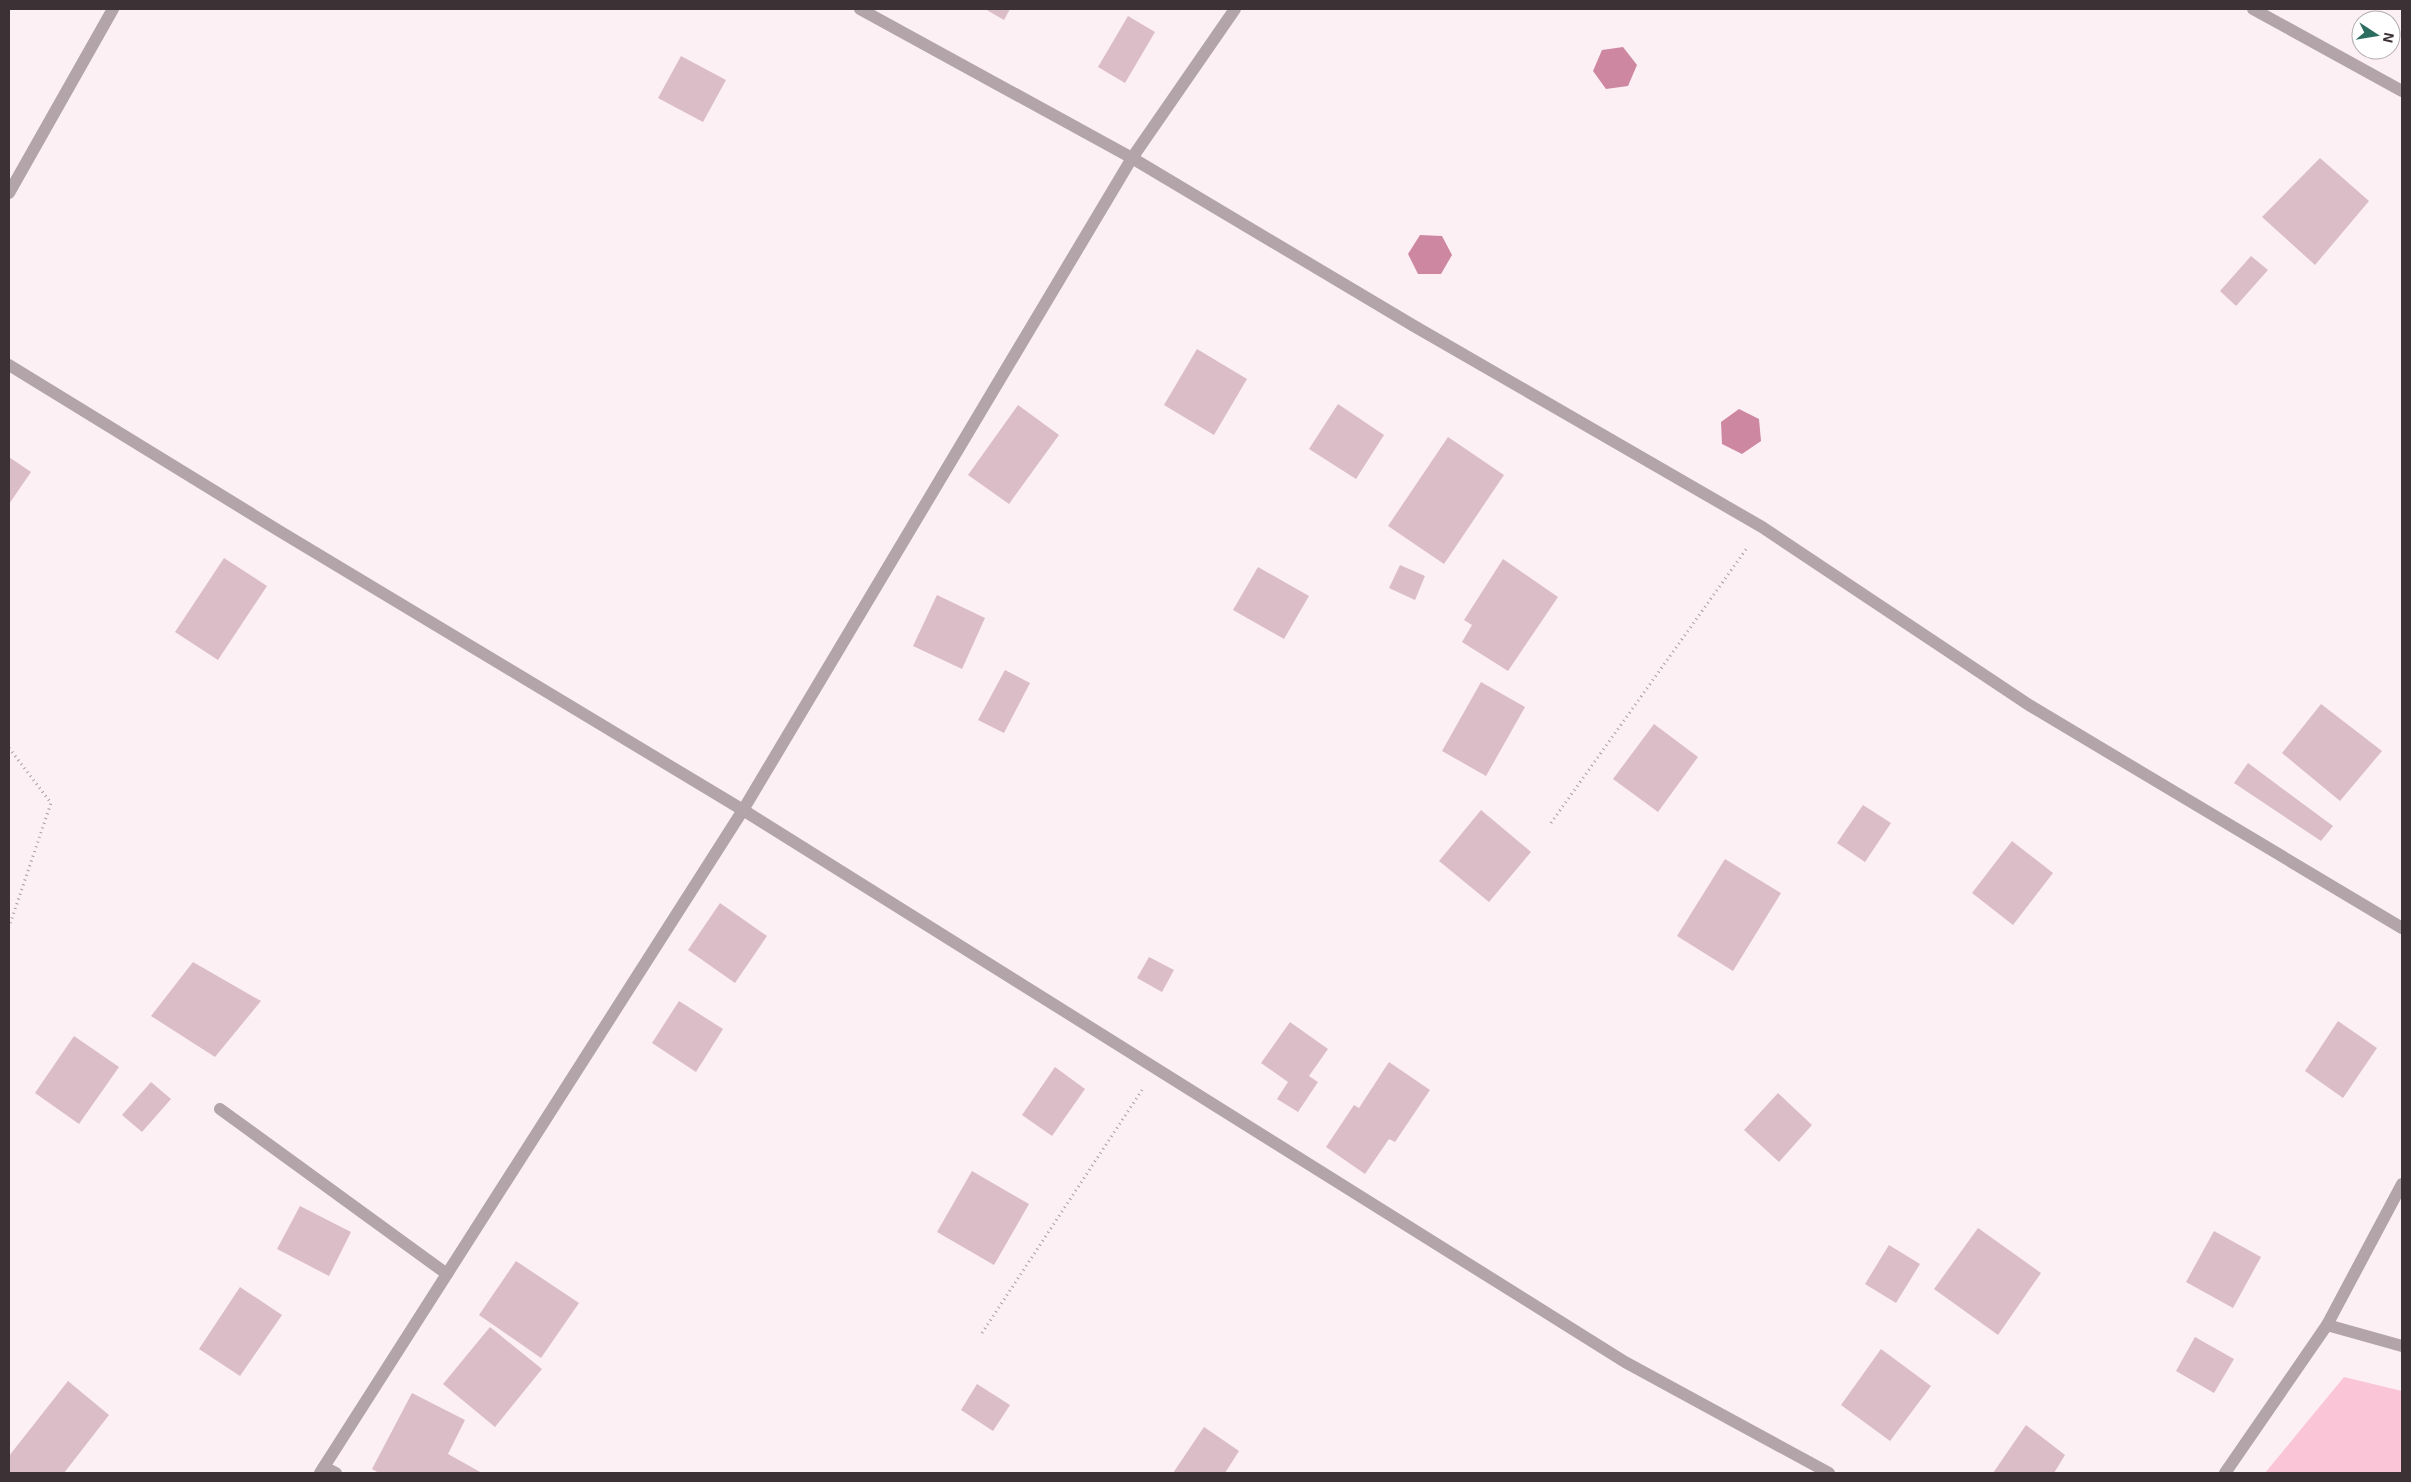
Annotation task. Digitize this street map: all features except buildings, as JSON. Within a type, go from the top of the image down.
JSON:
[{"type":"street","points":[[9,193],[113,9]]},
{"type":"street","points":[[860,9],[1132,158],[1414,326],[1762,527],[2029,705],[2402,928]]},
{"type":"street","points":[[336,1473],[322,1470],[743,810],[1132,158],[1235,9]]},
{"type":"street","points":[[2253,9],[2402,91]]},
{"type":"street","points":[[9,365],[281,532],[743,810],[1625,1362],[1829,1473]]},
{"type":"street","points":[[220,1109],[447,1274]]},
{"type":"street","points":[[2225,1473],[2327,1325],[2402,1184]]},
{"type":"street","points":[[2327,1325],[2402,1346]]},
{"type":"path","points":[[1551,823],[1762,527]]},
{"type":"path","points":[[9,748],[51,803],[9,927]]},
{"type":"path","points":[[982,1333],[1156,1069]]},
{"type":"shaded area","points":[[1623,47],[1637,65],[1628,86],[1606,89],[1593,71],[1602,50]]},
{"type":"shaded area","points":[[1420,235],[1442,236],[1452,255],[1441,274],[1418,274],[1408,254]]},
{"type":"shaded area","points":[[1739,409],[1759,419],[1761,441],[1742,454],[1722,444],[1721,422]]},
{"type":"shaded area","points":[[2344,1377],[2402,1391],[2402,1473],[2265,1473]]}]
